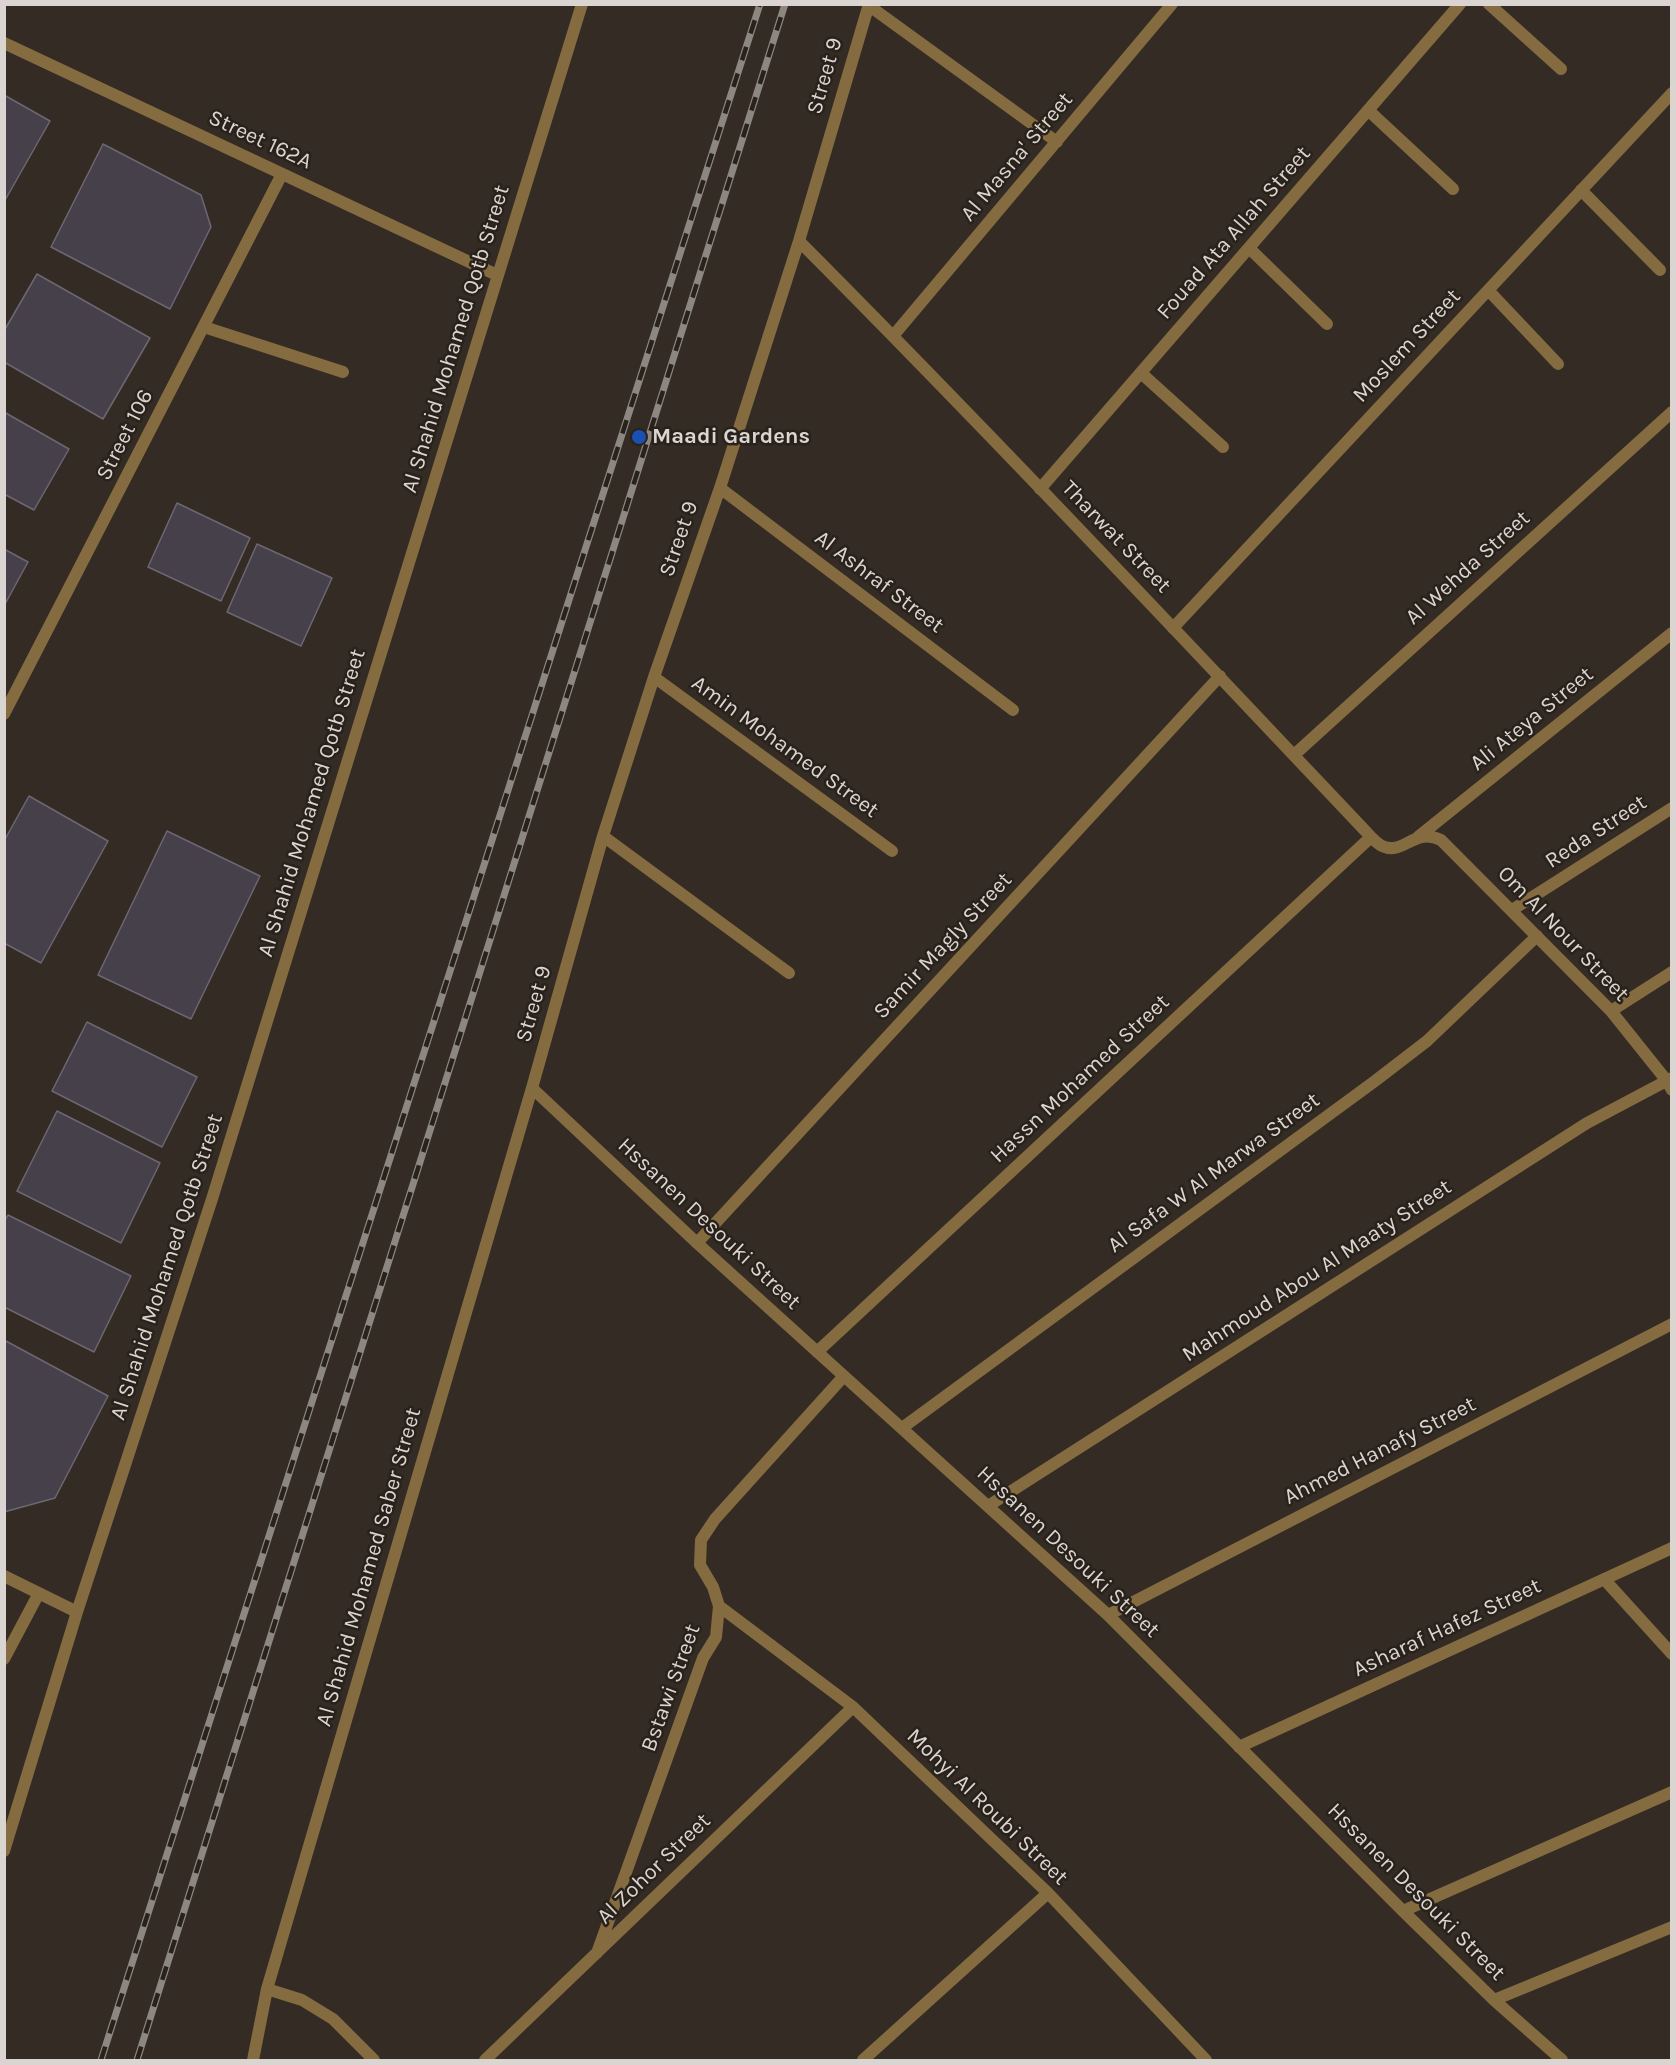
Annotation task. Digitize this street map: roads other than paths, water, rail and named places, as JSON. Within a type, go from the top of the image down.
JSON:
[{"type":"street","name":"Al Shahid Mohamed Qotb Street","points":[[4,1851],[77,1612],[212,1199],[582,4]]},
{"type":"street","name":"Al Masna' Street","points":[[894,336],[1172,4]]},
{"type":"street","name":"Fouad Ata Allah Street","points":[[1040,489],[1460,4]]},
{"type":"street","points":[[1489,4],[1561,69]]},
{"type":"street","points":[[868,5],[1057,142]]},
{"type":"street","name":"Street 9","points":[[532,1088],[603,836],[654,676],[720,488],[799,241],[868,5]]},
{"type":"street","name":"Street 162A","points":[[4,43],[497,275]]},
{"type":"street","name":"Moslem Street","points":[[1173,628],[1671,93]]},
{"type":"street","points":[[1368,110],[1453,189]]},
{"type":"street","name":"Street 106","points":[[4,714],[282,174]]},
{"type":"street","points":[[1581,190],[1660,270]]},
{"type":"street","name":"Tharwat Street","points":[[799,241],[894,336],[1371,837],[1383,846],[1397,847],[1413,840]]},
{"type":"street","points":[[1249,248],[1327,324]]},
{"type":"street","points":[[1488,290],[1558,364]]},
{"type":"street","points":[[204,327],[344,372]]},
{"type":"street","points":[[1141,373],[1223,447]]},
{"type":"street","name":"Al Wehda Street","points":[[1294,755],[1671,412]]},
{"type":"street","name":"Al Ashraf Street","points":[[720,488],[1012,710]]},
{"type":"street","name":"Ali Ateya Street","points":[[1413,840],[1671,633]]},
{"type":"street","name":"Amin Mohamed Street","points":[[654,676],[892,851]]},
{"type":"street","name":"Samir Magly Street","points":[[697,1244],[1220,676]]},
{"type":"street","name":"Reda Street","points":[[1512,910],[1671,808]]},
{"type":"street","name":"Om Al Nour Street","points":[[1413,840],[1430,835],[1440,840],[1611,1011],[1670,1083]]},
{"type":"street","points":[[603,836],[789,973]]},
{"type":"street","name":"Hassn Mohamed Street","points":[[817,1352],[1371,837]]},
{"type":"street","name":"Al Safa W Al Marwa Street","points":[[902,1428],[1427,1041],[1537,936]]},
{"type":"street","points":[[1611,1011],[1671,972]]},
{"type":"street","name":"Mahmoud Abou Al Maaty Street","points":[[988,1506],[1587,1123],[1670,1083]]},
{"type":"street","name":"Hssanen Desouki Street","points":[[532,1088],[697,1244],[1108,1615],[1403,1911],[1494,2000],[1562,2061]]},
{"type":"street","name":"Al Shahid Mohamed Saber Street","points":[[253,2061],[267,1989],[532,1088]]},
{"type":"street","name":"Ahmed Hanafy Street","points":[[1108,1615],[1671,1324]]},
{"type":"street","name":"Bstawi Street","points":[[597,1953],[703,1658],[716,1637],[719,1606],[713,1587],[700,1565],[701,1540],[715,1519],[844,1376]]},
{"type":"street","name":"Asharaf Hafez Street","points":[[1239,1747],[1671,1548]]},
{"type":"street","points":[[4,1576],[77,1612]]},
{"type":"street","points":[[1604,1579],[1671,1654]]},
{"type":"street","points":[[4,1659],[39,1593]]},
{"type":"street","name":"Mohyi Al Roubi Street","points":[[719,1606],[853,1707],[1048,1893],[1206,2061]]},
{"type":"street","name":"Al Zohor Street","points":[[485,2061],[853,1707]]},
{"type":"street","points":[[1403,1911],[1671,1791]]},
{"type":"street","points":[[863,2061],[1048,1893]]},
{"type":"street","points":[[1494,2000],[1671,1927]]},
{"type":"street","points":[[267,1989],[302,2000],[333,2019],[374,2061]]},
{"type":"railway","points":[[101,2060],[760,4]]},
{"type":"railway","points":[[137,2060],[785,4]]},
{"type":"place","name":"Maadi Gardens","points":[[639,437]]}]
